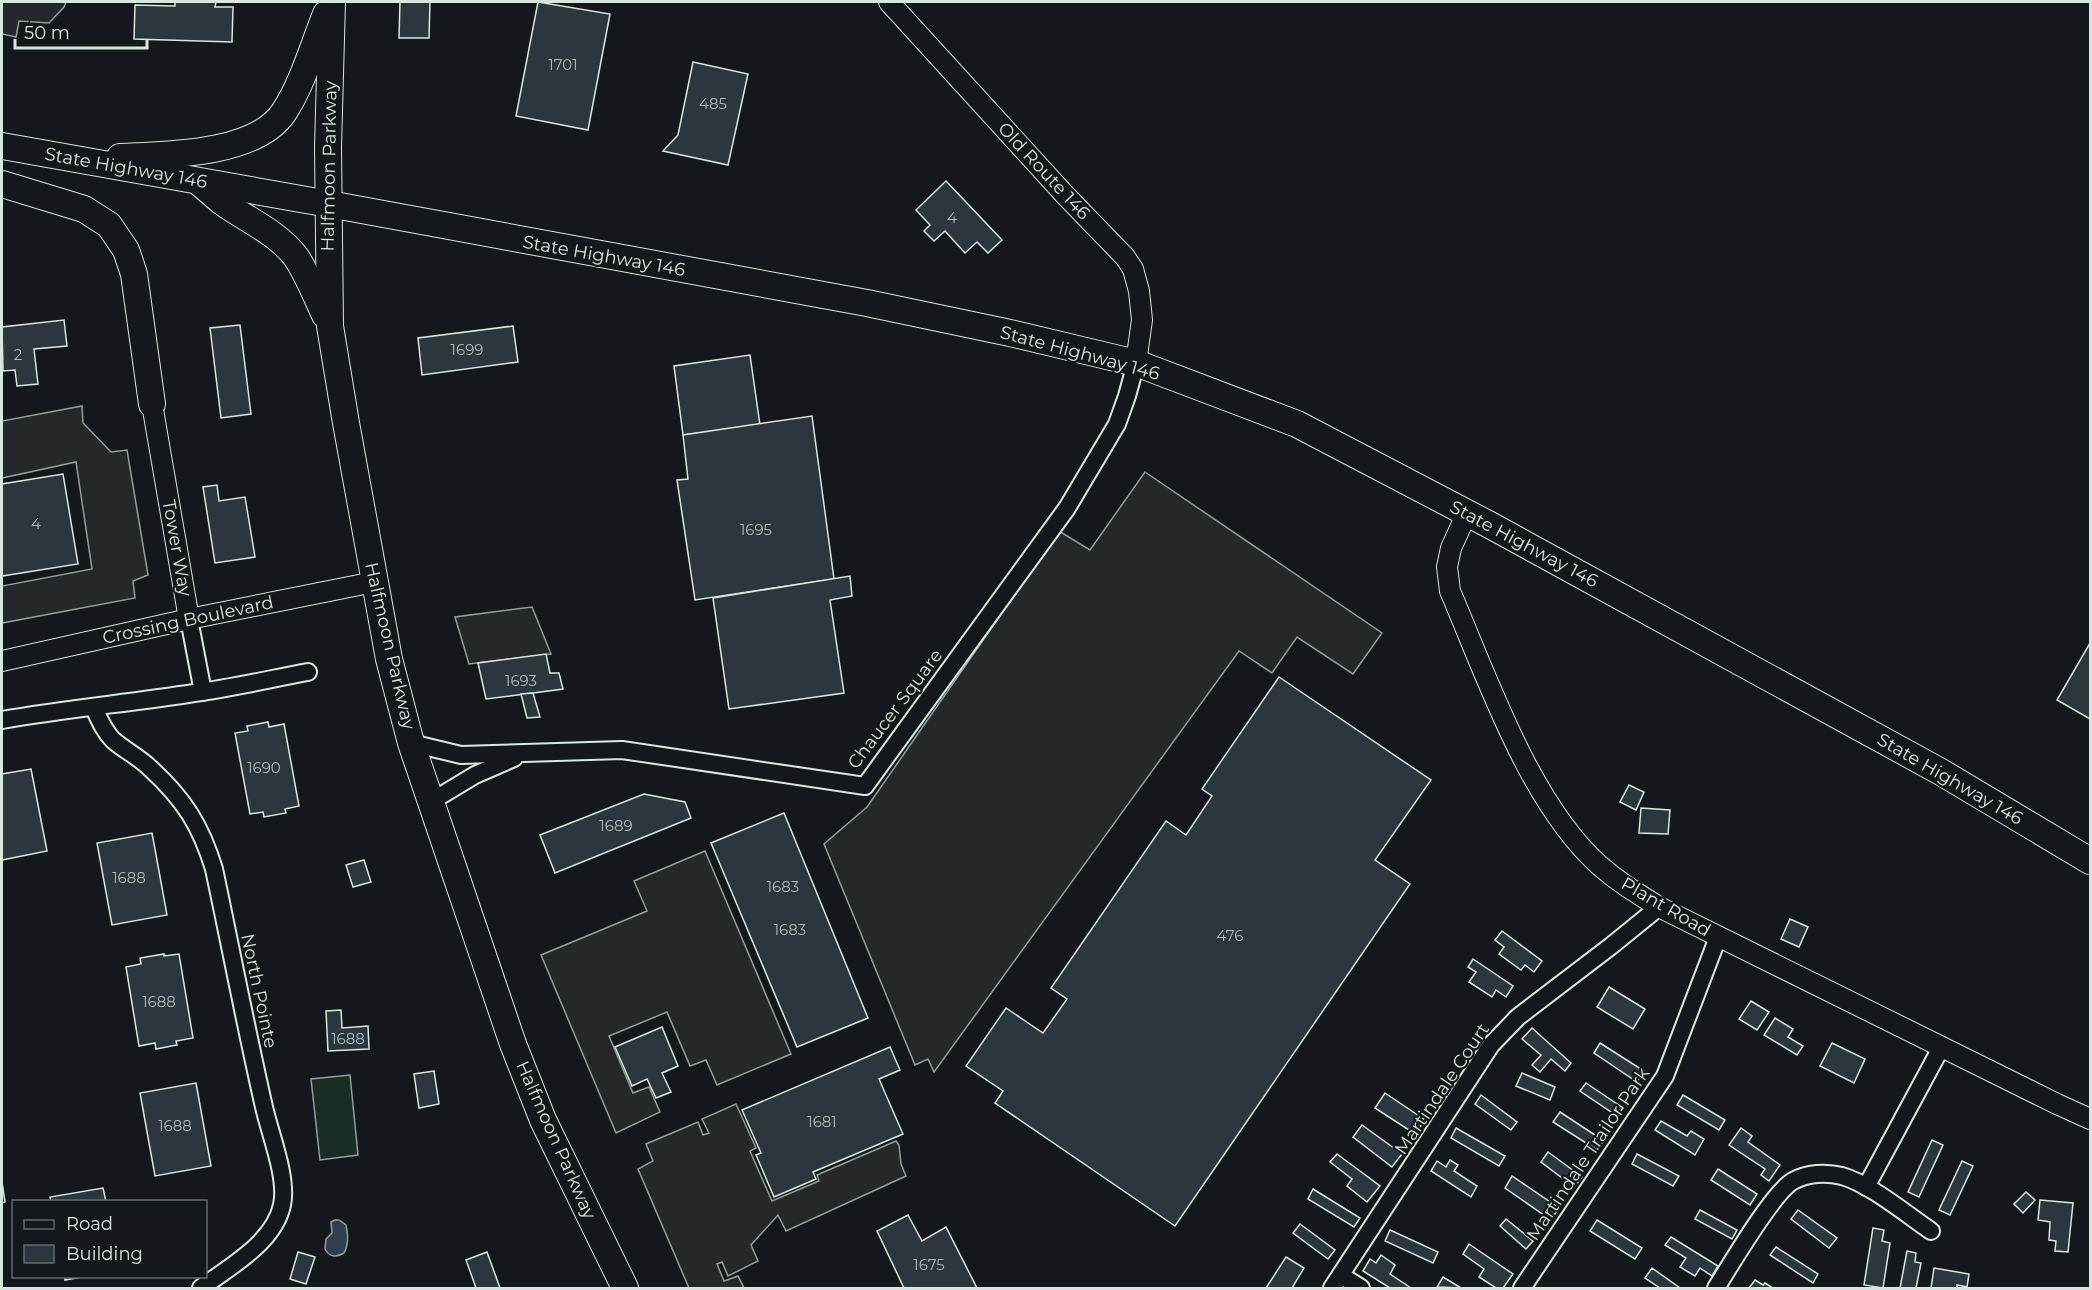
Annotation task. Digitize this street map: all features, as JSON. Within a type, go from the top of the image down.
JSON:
[{"type":"main road","points":[[84,160],[190,153],[234,145],[252,138],[283,114],[331,2]]},
{"type":"main road","name":"Halfmoon Parkway","points":[[331,2],[330,326],[389,659],[411,743],[513,1044],[543,1120],[625,1288]]},
{"type":"main road","name":"State Highway 146","points":[[2,146],[867,303],[1010,333],[1136,363],[1297,424],[1467,513],[1941,772],[2091,861]]},
{"type":"main road","points":[[197,181],[222,201],[273,235],[296,257],[330,326]]},
{"type":"main road","points":[[2,184],[84,209],[109,225],[126,250],[134,274],[152,405]]},
{"type":"street","name":"Old Route 146","points":[[890,2],[1066,196],[1125,257],[1133,269],[1139,291],[1142,320],[1136,363]]},
{"type":"street","name":"Chaucer Square","points":[[411,743],[461,755],[520,755],[622,750],[865,786],[1067,508],[1117,424],[1136,363]]},
{"type":"street","name":"Tower Way","points":[[152,405],[203,692]]},
{"type":"street","name":"Plant Road","points":[[1467,513],[1451,548],[1447,567],[1450,591],[1512,736],[1546,799],[1571,835],[1598,864],[1659,907],[2091,1119]]},
{"type":"street","name":"Crossing Boulevard","points":[[2,661],[189,619],[374,582]]},
{"type":"street","points":[[2,720],[52,711],[93,708],[203,692],[308,672]]},
{"type":"street","name":"North Pointe","points":[[93,708],[112,739],[150,767],[173,791],[192,815],[205,839],[214,869],[264,1110],[282,1176],[282,1205],[270,1231],[255,1248],[201,1288]]},
{"type":"street","name":"Chaucer Square","points":[[432,801],[475,776],[520,755]]},
{"type":"street","name":"Martindale Court","points":[[1361,1288],[1337,1282],[1491,1046],[1518,1017],[1659,907]]},
{"type":"street","name":"Martindale Trailor Park","points":[[1522,1288],[1610,1161],[1665,1076],[1718,937]]},
{"type":"street","points":[[1866,1187],[1942,1046]]},
{"type":"street","points":[[1716,1288],[1771,1204],[1792,1181],[1818,1173],[1842,1176],[1866,1187],[1931,1231]]},
{"type":"green space","points":[[350,1075],[358,1155],[320,1160],[311,1079]]},
{"type":"shaded area","points":[[2,2],[66,2],[49,23],[19,21],[16,37],[2,34]]},
{"type":"shaded area","points":[[82,406],[83,423],[111,452],[127,450],[148,575],[133,581],[135,598],[2,623],[2,586],[92,569],[76,462],[2,478],[2,421]]},
{"type":"shaded area","points":[[1145,472],[1382,633],[1353,674],[1297,637],[1272,673],[1239,651],[934,1072],[928,1059],[915,1065],[824,844],[867,807],[1059,531],[1090,550]]},
{"type":"shaded area","points":[[532,607],[551,654],[469,664],[455,617]]},
{"type":"shaded area","points":[[705,851],[791,1054],[717,1085],[706,1060],[690,1066],[667,1012],[609,1036],[633,1093],[649,1087],[660,1112],[616,1133],[541,955],[647,911],[634,881]]},
{"type":"shaded area","points":[[736,1104],[756,1148],[750,1151],[772,1201],[819,1181],[817,1175],[896,1141],[906,1176],[786,1231],[778,1215],[751,1245],[758,1261],[728,1276],[722,1262],[717,1264],[724,1281],[738,1276],[744,1288],[689,1288],[638,1169],[653,1161],[646,1144],[698,1122],[703,1135],[709,1133],[702,1119]]},
{"type":"water","points":[[335,1220],[346,1225],[348,1239],[344,1253],[338,1256],[329,1254],[325,1249],[326,1239],[332,1233],[331,1222]]},
{"type":"building","points":[[175,2],[216,2],[215,7],[233,7],[232,42],[134,39],[135,5],[175,6]]},
{"type":"building","points":[[400,2],[430,2],[429,38],[399,38]]},
{"type":"building","points":[[538,2],[610,14],[588,130],[516,116]]},
{"type":"building","points":[[693,62],[748,74],[728,165],[663,151],[678,135]]},
{"type":"building","points":[[946,181],[1002,240],[988,253],[977,242],[965,253],[945,231],[934,241],[924,231],[930,225],[916,210]]},
{"type":"building","points":[[64,320],[67,346],[34,349],[38,384],[17,386],[15,370],[3,371],[2,327]]},
{"type":"building","points":[[240,325],[251,414],[221,418],[210,328]]},
{"type":"building","points":[[513,326],[518,362],[422,375],[418,338]]},
{"type":"building","points":[[750,355],[760,425],[683,435],[674,366]]},
{"type":"building","points":[[812,416],[834,579],[695,600],[677,480],[688,479],[683,435]]},
{"type":"building","points":[[63,474],[78,564],[2,576],[2,484]]},
{"type":"building","points":[[217,485],[219,501],[245,497],[255,557],[215,563],[203,487]]},
{"type":"building","points":[[850,576],[852,596],[830,600],[844,693],[729,709],[713,598]]},
{"type":"building","points":[[2090,643],[2090,719],[2057,700]]},
{"type":"building","points":[[546,654],[550,673],[559,673],[563,689],[486,699],[478,663]]},
{"type":"building","points":[[1279,677],[1431,780],[1375,860],[1410,884],[1175,1226],[995,1103],[1003,1091],[966,1066],[1006,1008],[1043,1033],[1067,999],[1051,988],[1166,821],[1186,835],[1212,796],[1202,789]]},
{"type":"building","points":[[533,693],[540,717],[527,718],[521,694]]},
{"type":"building","points":[[268,722],[269,727],[284,724],[299,806],[285,809],[286,813],[264,817],[263,812],[250,814],[235,733],[248,731],[247,726]]},
{"type":"building","points":[[31,769],[47,851],[2,860],[2,774]]},
{"type":"building","points":[[1629,785],[1644,792],[1636,810],[1620,802]]},
{"type":"building","points":[[644,794],[685,802],[691,818],[555,873],[540,835]]},
{"type":"building","points":[[1641,808],[1670,810],[1668,834],[1639,833]]},
{"type":"building","points":[[784,813],[868,1018],[797,1047],[711,843]]},
{"type":"building","points":[[152,833],[167,915],[112,925],[97,843]]},
{"type":"building","points":[[364,860],[371,882],[353,887],[346,865]]},
{"type":"building","points":[[1790,919],[1808,927],[1799,947],[1781,939]]},
{"type":"building","points":[[1502,931],[1542,961],[1534,972],[1525,965],[1521,970],[1499,954],[1504,947],[1495,940]]},
{"type":"building","points":[[164,954],[164,956],[179,954],[193,1038],[176,1041],[177,1045],[156,1049],[155,1043],[139,1046],[126,967],[141,964],[140,958]]},
{"type":"building","points":[[1473,959],[1513,986],[1506,997],[1496,990],[1492,997],[1469,982],[1476,972],[1468,967]]},
{"type":"building","points":[[1609,987],[1645,1009],[1633,1029],[1597,1007]]},
{"type":"building","points":[[1751,1001],[1769,1012],[1757,1030],[1739,1019]]},
{"type":"building","points":[[341,1010],[342,1028],[368,1026],[369,1049],[328,1051],[326,1011]]},
{"type":"building","points":[[1775,1018],[1793,1029],[1788,1037],[1803,1046],[1797,1055],[1764,1035]]},
{"type":"building","points":[[662,1027],[678,1066],[662,1073],[671,1092],[656,1098],[647,1079],[632,1086],[615,1047]]},
{"type":"building","points":[[1532,1028],[1571,1063],[1565,1071],[1551,1059],[1540,1072],[1532,1065],[1541,1055],[1522,1039]]},
{"type":"building","points":[[1600,1043],[1644,1071],[1637,1082],[1594,1053]]},
{"type":"building","points":[[1832,1043],[1865,1059],[1854,1083],[1820,1066]]},
{"type":"building","points":[[890,1047],[900,1070],[879,1079],[903,1134],[813,1172],[816,1179],[774,1197],[756,1155],[761,1153],[742,1110]]},
{"type":"building","points":[[434,1071],[439,1104],[419,1108],[414,1074]]},
{"type":"building","points":[[1522,1073],[1555,1087],[1550,1100],[1516,1086]]},
{"type":"building","points":[[196,1083],[211,1166],[155,1176],[140,1093]]},
{"type":"building","points":[[1586,1083],[1623,1108],[1617,1116],[1580,1091]]},
{"type":"building","points":[[1385,1093],[1425,1120],[1415,1134],[1375,1108]]},
{"type":"building","points":[[1481,1095],[1517,1122],[1511,1130],[1475,1104]]},
{"type":"building","points":[[1683,1095],[1725,1120],[1719,1130],[1677,1105]]},
{"type":"building","points":[[1560,1112],[1604,1141],[1597,1150],[1553,1122]]},
{"type":"building","points":[[1661,1121],[1687,1136],[1691,1131],[1704,1139],[1695,1155],[1655,1130]]},
{"type":"building","points":[[1362,1125],[1402,1154],[1392,1167],[1353,1137]]},
{"type":"building","points":[[1456,1128],[1505,1156],[1499,1166],[1451,1138]]},
{"type":"building","points":[[1741,1128],[1752,1136],[1748,1142],[1780,1165],[1769,1181],[1761,1175],[1765,1169],[1729,1145]]},
{"type":"building","points":[[1932,1140],[1943,1145],[1919,1197],[1908,1192]]},
{"type":"building","points":[[1548,1152],[1582,1177],[1574,1187],[1541,1162]]},
{"type":"building","points":[[1337,1154],[1380,1186],[1367,1202],[1347,1186],[1352,1179],[1330,1162]]},
{"type":"building","points":[[1637,1154],[1679,1176],[1673,1186],[1632,1164]]},
{"type":"building","points":[[1450,1160],[1458,1165],[1454,1171],[1477,1186],[1471,1197],[1431,1171],[1437,1161],[1446,1167]]},
{"type":"building","points":[[1962,1161],[1973,1166],[1950,1215],[1939,1210]]},
{"type":"building","points":[[1718,1169],[1757,1194],[1750,1205],[1711,1180]]},
{"type":"building","points":[[1512,1176],[1559,1208],[1551,1220],[1505,1188]]},
{"type":"building","points":[[2,1182],[5,1202],[2,1203]]},
{"type":"building","points":[[103,1188],[106,1200],[51,1200],[50,1197]]},
{"type":"building","points":[[1313,1189],[1360,1218],[1354,1227],[1308,1199]]},
{"type":"building","points":[[2026,1192],[2035,1200],[2023,1213],[2014,1204]]},
{"type":"building","points":[[2040,1200],[2073,1203],[2068,1252],[2055,1251],[2056,1241],[2049,1240],[2050,1222],[2038,1220]]},
{"type":"building","points":[[1700,1210],[1737,1230],[1732,1239],[1695,1219]]},
{"type":"building","points":[[1798,1210],[1837,1238],[1829,1248],[1791,1219]]},
{"type":"building","points":[[908,1215],[922,1241],[946,1227],[977,1288],[904,1288],[877,1231]]},
{"type":"building","points":[[1506,1219],[1533,1241],[1526,1249],[1500,1226]]},
{"type":"building","points":[[1597,1220],[1642,1248],[1635,1259],[1590,1231]]},
{"type":"building","points":[[1300,1224],[1335,1250],[1328,1259],[1293,1233]]},
{"type":"building","points":[[1873,1228],[1884,1230],[1882,1241],[1890,1243],[1883,1288],[1864,1285]]},
{"type":"building","points":[[1390,1230],[1438,1252],[1433,1263],[1385,1241]]},
{"type":"building","points":[[1671,1237],[1718,1266],[1712,1276],[1700,1268],[1695,1276],[1680,1267],[1686,1258],[1665,1245]]},
{"type":"building","points":[[1469,1244],[1513,1274],[1503,1288],[1496,1288],[1479,1277],[1484,1269],[1463,1254]]},
{"type":"building","points":[[1776,1247],[1818,1274],[1813,1283],[1770,1255]]},
{"type":"building","points":[[1907,1251],[1916,1253],[1915,1262],[1921,1263],[1916,1288],[1900,1288]]},
{"type":"building","points":[[298,1252],[315,1257],[306,1284],[290,1279]]},
{"type":"building","points":[[487,1252],[500,1288],[476,1288],[466,1260]]},
{"type":"building","points":[[1381,1255],[1395,1265],[1390,1274],[1411,1288],[1390,1288],[1363,1271],[1370,1259],[1376,1263]]},
{"type":"building","points":[[1286,1257],[1304,1268],[1292,1288],[1266,1288]]},
{"type":"building","points":[[1652,1268],[1680,1288],[1660,1288],[1645,1278]]},
{"type":"building","points":[[1934,1268],[1969,1274],[1967,1287],[1957,1285],[1957,1288],[1931,1288]]},
{"type":"building","points":[[1443,1277],[1461,1288],[1437,1287]]},
{"type":"building","points":[[1755,1280],[1763,1285],[1765,1283],[1773,1288],[1749,1288]]}]
